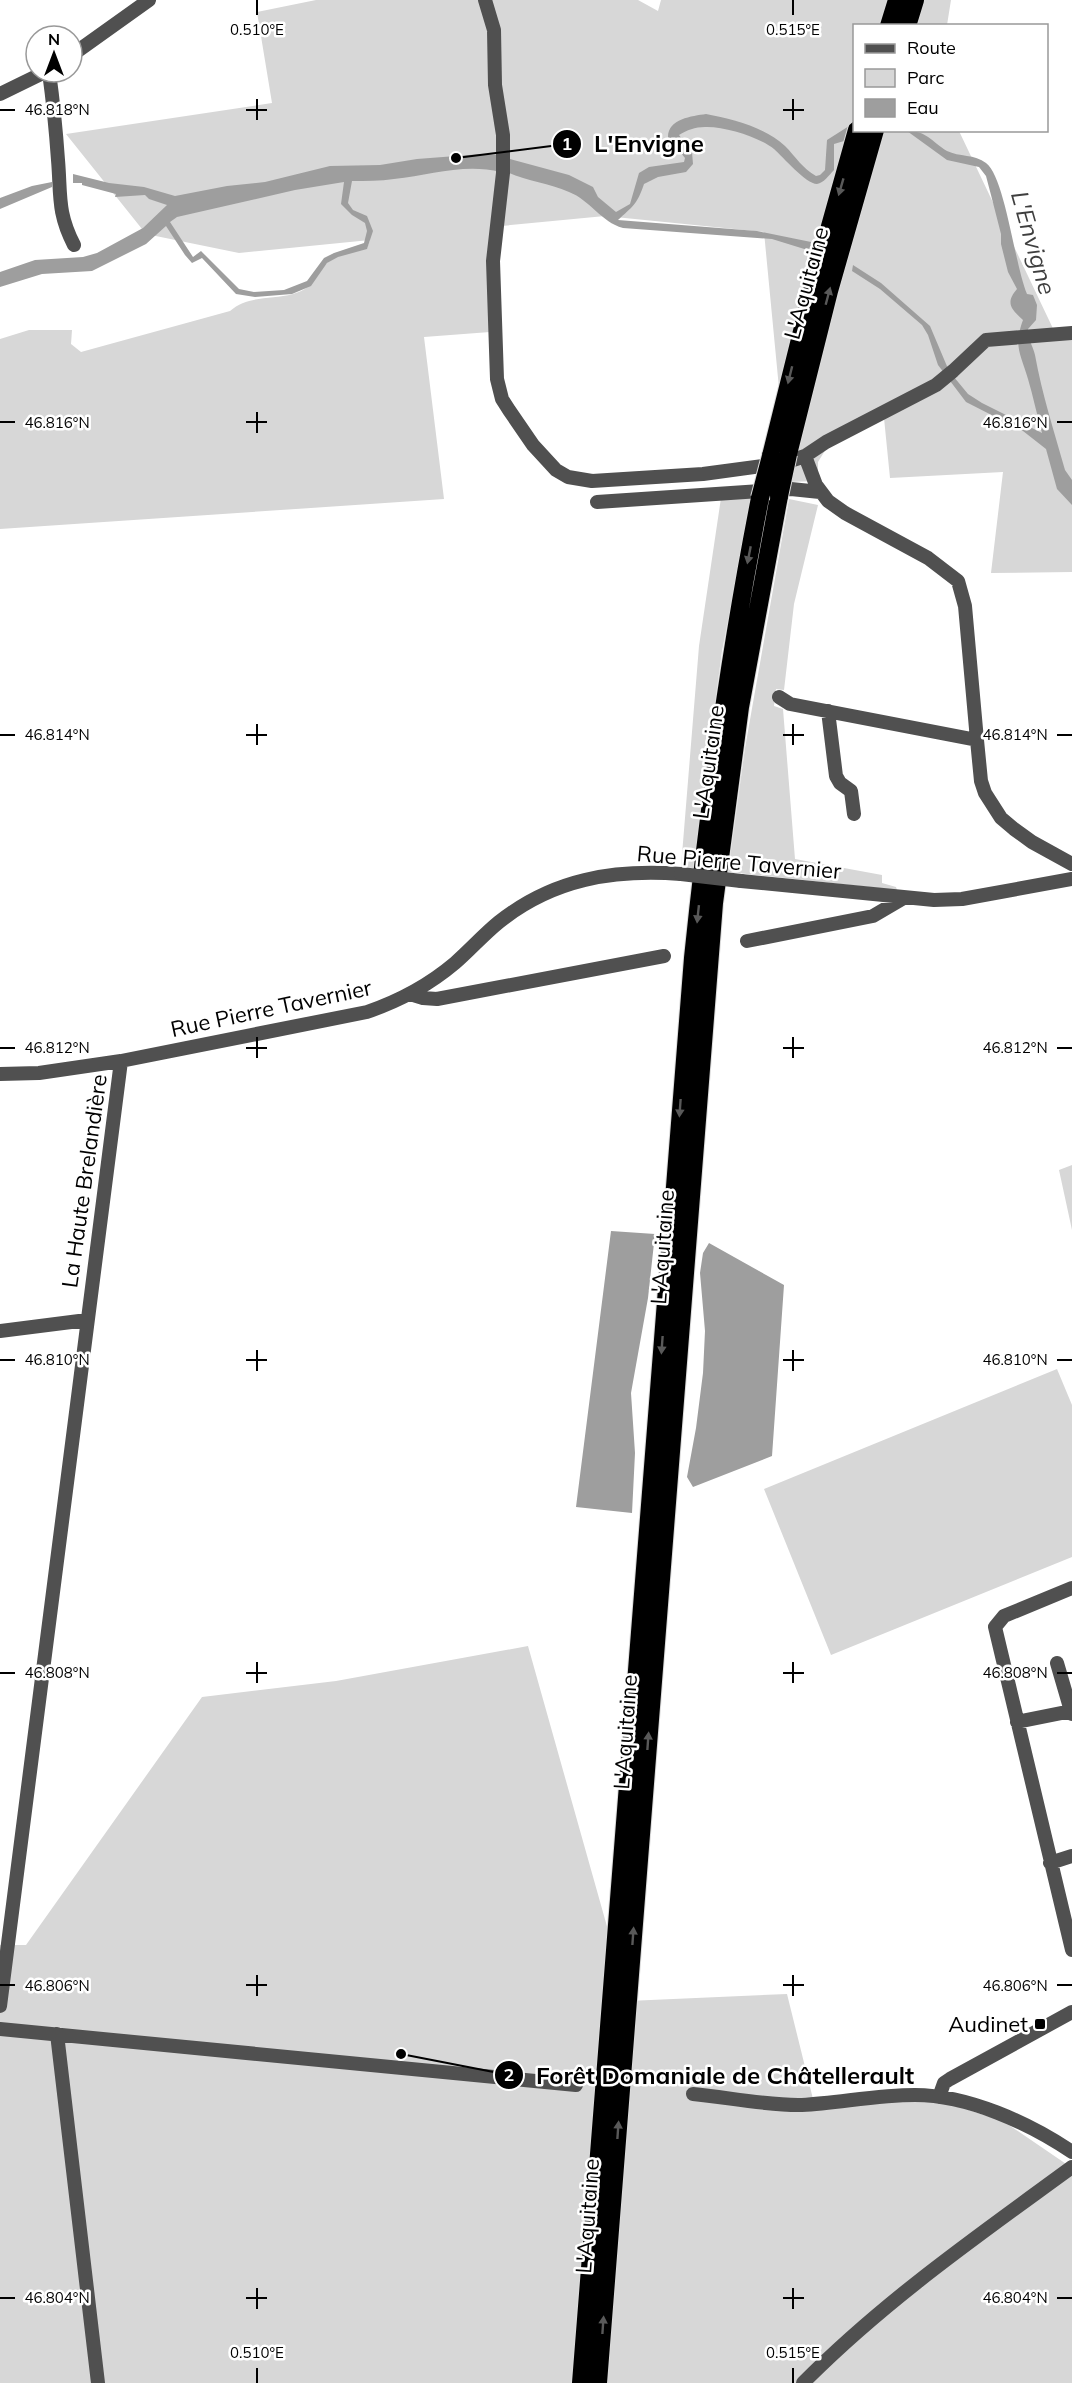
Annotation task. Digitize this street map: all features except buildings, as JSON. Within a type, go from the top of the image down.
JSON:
[{"type":"highway","points":[[890,24],[897,0]]},
{"type":"highway","points":[[908,24],[915,0]]},
{"type":"highway","name":"L'Aquitaine","points":[[788,456],[813,287],[856,132]]},
{"type":"highway","name":"L'Aquitaine","points":[[581,2383],[693,958],[714,772],[734,638],[770,497],[788,456],[829,291],[874,132]]},
{"type":"highway","name":"L'Aquitaine","points":[[598,2383],[714,903],[770,497]]},
{"type":"street","points":[[84,46],[149,0]]},
{"type":"street","points":[[485,0],[494,30],[493,64],[503,135],[503,173],[493,261],[494,333],[499,391],[533,445],[556,470],[568,477],[592,481],[703,474],[784,463],[788,456],[826,442],[948,376],[986,340],[1072,333]]},
{"type":"street","points":[[0,94],[24,83]]},
{"type":"street","points":[[49,84],[59,162],[60,207],[65,227],[74,245]]},
{"type":"street","points":[[788,456],[820,492],[845,513],[928,558],[958,581],[965,606],[981,781],[992,806],[1001,818],[1032,842],[1072,864]]},
{"type":"street","points":[[597,502],[791,489],[820,492]]},
{"type":"street","points":[[779,698],[789,704],[977,740]]},
{"type":"street","points":[[828,711],[836,776],[853,795],[854,814]]},
{"type":"street","name":"Rue Pierre Tavernier","points":[[121,1061],[340,1018],[383,1006],[410,994],[455,963],[500,921],[538,897],[558,888],[593,878],[627,872],[681,874],[902,899],[962,899],[1072,879]]},
{"type":"street","points":[[747,940],[873,916],[902,899]]},
{"type":"street","points":[[410,994],[437,999],[664,956]]},
{"type":"street","name":"La Haute Brelandière","points":[[0,1074],[39,1073],[121,1061],[0,2006]]},
{"type":"street","points":[[0,1331],[87,1320]]},
{"type":"street","points":[[1072,1588],[1004,1616],[997,1622],[995,1631],[1072,1950]]},
{"type":"street","points":[[1017,1722],[1072,1712],[1057,1663]]},
{"type":"street","points":[[1050,1863],[1072,1856]]},
{"type":"street","points":[[939,2097],[944,2083],[950,2079],[1072,2012]]},
{"type":"street","points":[[0,2029],[576,2085]]},
{"type":"street","points":[[57,2034],[98,2383]]},
{"type":"street","points":[[693,2094],[800,2105],[915,2095],[939,2097],[1014,2119],[1072,2152]]},
{"type":"street","points":[[803,2383],[827,2358],[883,2309],[1072,2167]]},
{"type":"green space","points":[[316,0],[638,0],[658,11],[661,0],[951,0],[947,24],[853,24],[853,132],[959,132],[1058,339],[1072,339],[1072,572],[991,573],[1003,472],[890,478],[884,418],[826,449],[818,462],[818,481],[788,482],[764,232],[605,216],[491,227],[490,332],[424,337],[444,499],[0,529],[0,339],[29,330],[72,330],[71,344],[81,352],[230,311],[244,302],[293,294],[307,288],[331,260],[367,248],[370,240],[239,253],[146,234],[66,134],[272,103],[257,12]]},
{"type":"green space","points":[[721,498],[752,498],[722,651],[693,868],[681,867],[699,646]]},
{"type":"green space","points":[[789,499],[818,505],[794,604],[784,690],[776,689],[774,706],[783,709],[795,859],[882,875],[882,883],[896,887],[897,890],[728,872],[745,748]]},
{"type":"green space","points":[[1072,1165],[1072,1230],[1059,1170]]},
{"type":"green space","points":[[1057,1369],[1072,1405],[1072,1557],[831,1655],[764,1489]]},
{"type":"green space","points":[[528,1646],[628,2001],[787,1994],[815,2107],[918,2101],[943,2102],[1003,2121],[1072,2168],[1072,2383],[0,2383],[0,1945],[26,1945],[202,1697],[336,1681]]},
{"type":"water","points":[[706,114],[737,121],[777,139],[816,176],[825,170],[827,140],[849,126],[844,141],[834,144],[834,170],[817,184],[807,180],[774,149],[751,137],[713,127],[688,130],[679,135],[692,152],[693,164],[686,172],[658,177],[644,184],[631,208],[618,220],[757,231],[816,243],[814,252],[772,239],[623,228],[608,221],[583,200],[569,192],[507,172],[506,158],[569,175],[593,187],[598,197],[616,212],[630,204],[639,173],[649,167],[684,162],[685,158],[668,137],[672,126],[682,119]]},
{"type":"water","points":[[908,132],[924,135],[952,153],[982,160],[993,172],[999,185],[1027,294],[1033,295],[1037,305],[1036,320],[1028,329],[1028,336],[1065,470],[1072,480],[1072,505],[1057,489],[1046,449],[1023,431],[966,402],[938,365],[928,335],[922,325],[880,289],[852,271],[853,265],[881,283],[930,326],[949,371],[968,394],[1042,433],[1019,350],[1023,320],[1015,312],[1010,302],[1017,289],[1008,272],[986,176],[979,167],[947,160]]},
{"type":"water","points":[[482,154],[499,155],[501,172],[461,169],[389,180],[352,181],[348,203],[353,210],[367,216],[373,231],[367,249],[338,257],[327,263],[311,286],[292,294],[255,297],[236,294],[202,258],[192,263],[166,226],[146,244],[92,271],[42,274],[0,287],[0,272],[35,260],[83,257],[97,253],[143,228],[167,205],[149,199],[145,195],[115,197],[116,194],[82,185],[82,183],[73,183],[73,174],[109,183],[144,187],[175,196],[227,186],[265,182],[330,166],[380,165],[417,159]],"holes":[[[344,182],[341,204],[365,223],[367,231],[364,243],[324,258],[307,281],[284,290],[254,292],[239,289],[201,251],[193,257],[170,222],[177,217],[295,190]]]},
{"type":"water","points":[[52,182],[52,187],[0,209],[0,198],[32,186]]},
{"type":"water","points":[[611,1231],[655,1234],[648,1298],[631,1393],[635,1453],[632,1513],[576,1507]]},
{"type":"water","points":[[709,1243],[784,1285],[772,1456],[693,1487],[687,1477],[703,1373],[705,1331],[700,1273],[703,1253]]},
{"type":"place","name":"L'Envigne","points":[[456,158]]},
{"type":"place","name":"Audinet","points":[[1040,2024]]},
{"type":"place","name":"Forêt Domaniale de Châtellerault","points":[[401,2054]]}]
